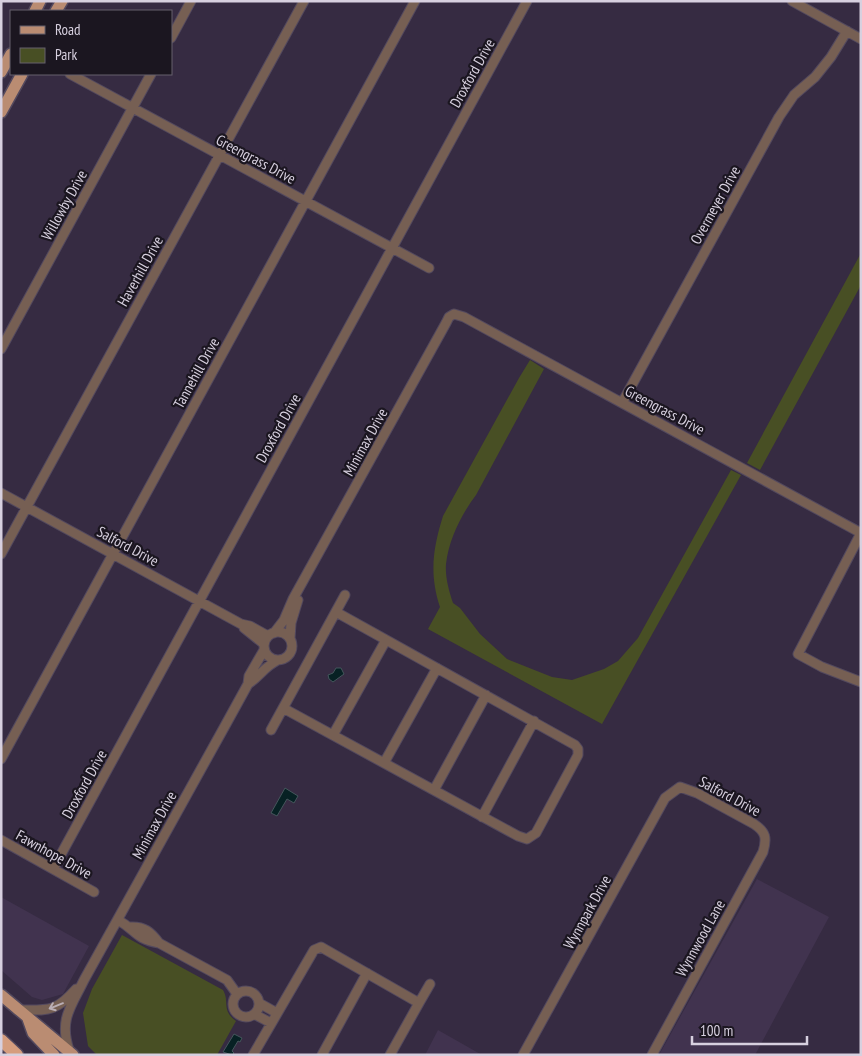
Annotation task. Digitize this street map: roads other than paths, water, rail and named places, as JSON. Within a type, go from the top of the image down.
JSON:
[{"type":"highway","points":[[1,1040],[17,1055]]},
{"type":"main road","points":[[1,72],[10,56]]},
{"type":"main road","points":[[1,112],[21,75]]},
{"type":"main road","points":[[1,995],[71,1053]]},
{"type":"main road","points":[[28,1019],[33,1033],[54,1055]]},
{"type":"street","points":[[172,36],[191,1]]},
{"type":"street","name":"Haverhill Drive","points":[[1,554],[304,1]]},
{"type":"street","name":"Tannehill Drive","points":[[1,758],[415,1]]},
{"type":"street","name":"Droxford Drive","points":[[53,868],[527,1]]},
{"type":"street","points":[[792,1],[804,4],[861,39]]},
{"type":"street","name":"Overmeyer Drive","points":[[622,403],[779,117],[794,95],[815,77],[831,57],[847,31]]},
{"type":"street","name":"Greengrass Drive","points":[[72,75],[429,268]]},
{"type":"street","name":"Willowby Drive","points":[[1,349],[150,75]]},
{"type":"street","name":"Greengrass Drive","points":[[454,314],[464,317],[861,533]]},
{"type":"street","name":"Minimax Drive","points":[[71,1053],[64,1028],[66,1017],[84,980],[248,684],[249,676],[267,641],[284,620],[293,600],[446,323],[454,314]]},
{"type":"street","name":"Salford Drive","points":[[1,493],[200,600],[267,641]]},
{"type":"street","points":[[861,533],[798,654],[822,667],[861,682]]},
{"type":"street","name":"Minimax Drive","points":[[290,639],[292,623],[302,585]]},
{"type":"street","points":[[271,730],[346,595]]},
{"type":"street","points":[[283,708],[518,836],[528,839],[536,833],[576,760],[578,749],[576,745],[336,612]]},
{"type":"street","points":[[283,634],[290,639],[292,647],[286,658],[278,660],[269,658],[267,641],[283,634]]},
{"type":"street","points":[[333,735],[386,640]]},
{"type":"street","name":"Minimax Drive","points":[[248,684],[268,665],[278,660]]},
{"type":"street","points":[[384,763],[437,668]]},
{"type":"street","points":[[434,790],[486,695]]},
{"type":"street","points":[[482,817],[534,721]]},
{"type":"street","name":"Salford Drive","points":[[680,787],[690,790],[754,824],[764,834]]},
{"type":"street","name":"Wynnpark Drive","points":[[523,1055],[665,798],[680,787]]},
{"type":"street","name":"Wynnwood Lane","points":[[652,1055],[763,852],[766,837],[764,834]]},
{"type":"street","name":"Fawnhope Drive","points":[[1,840],[94,892]]},
{"type":"street","points":[[118,920],[130,927],[141,938],[159,943],[227,980],[237,994]]},
{"type":"street","points":[[253,1055],[314,950],[321,947],[419,1003]]},
{"type":"street","points":[[322,1055],[367,973]]},
{"type":"street","name":"Minimax Drive","points":[[18,1010],[40,1010],[59,1006],[84,980]]},
{"type":"street","points":[[390,1055],[430,984]]},
{"type":"street","points":[[259,1003],[254,1014],[242,1016],[235,1010],[233,1002],[237,994],[245,991],[253,993],[259,1003],[277,1013]]},
{"type":"street","points":[[254,1014],[272,1023]]}]
